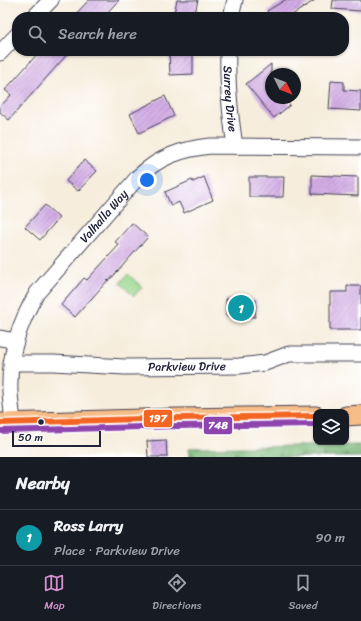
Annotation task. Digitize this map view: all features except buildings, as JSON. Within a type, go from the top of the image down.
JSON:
[{"type":"main road","points":[[349,416],[361,415]]},
{"type":"main road","points":[[4,422],[313,416]]},
{"type":"street","points":[[39,12],[50,0]]},
{"type":"street","points":[[232,12],[236,0]]},
{"type":"street","points":[[0,53],[12,40]]},
{"type":"street","name":"Surrey Drive","points":[[228,56],[227,80],[229,113],[235,146]]},
{"type":"street","name":"Valhalla Way","points":[[4,422],[11,363],[16,341],[23,320],[37,293],[146,169],[156,162],[173,154],[191,148],[210,146],[361,147]]},
{"type":"street","points":[[0,338],[16,341]]},
{"type":"street","name":"Parkview Drive","points":[[11,363],[53,363],[125,367],[238,366],[265,363],[289,354],[361,354]]},
{"type":"green space","points":[[128,274],[142,287],[134,296],[120,283]]},
{"type":"green space","points":[[361,445],[361,457],[190,457],[189,448]]},
{"type":"transit line","name":"197","points":[[0,423],[313,416]]},
{"type":"transit line","name":"748","points":[[0,431],[313,424]]},
{"type":"place","name":"Ross Larry","points":[[241,308]]}]
